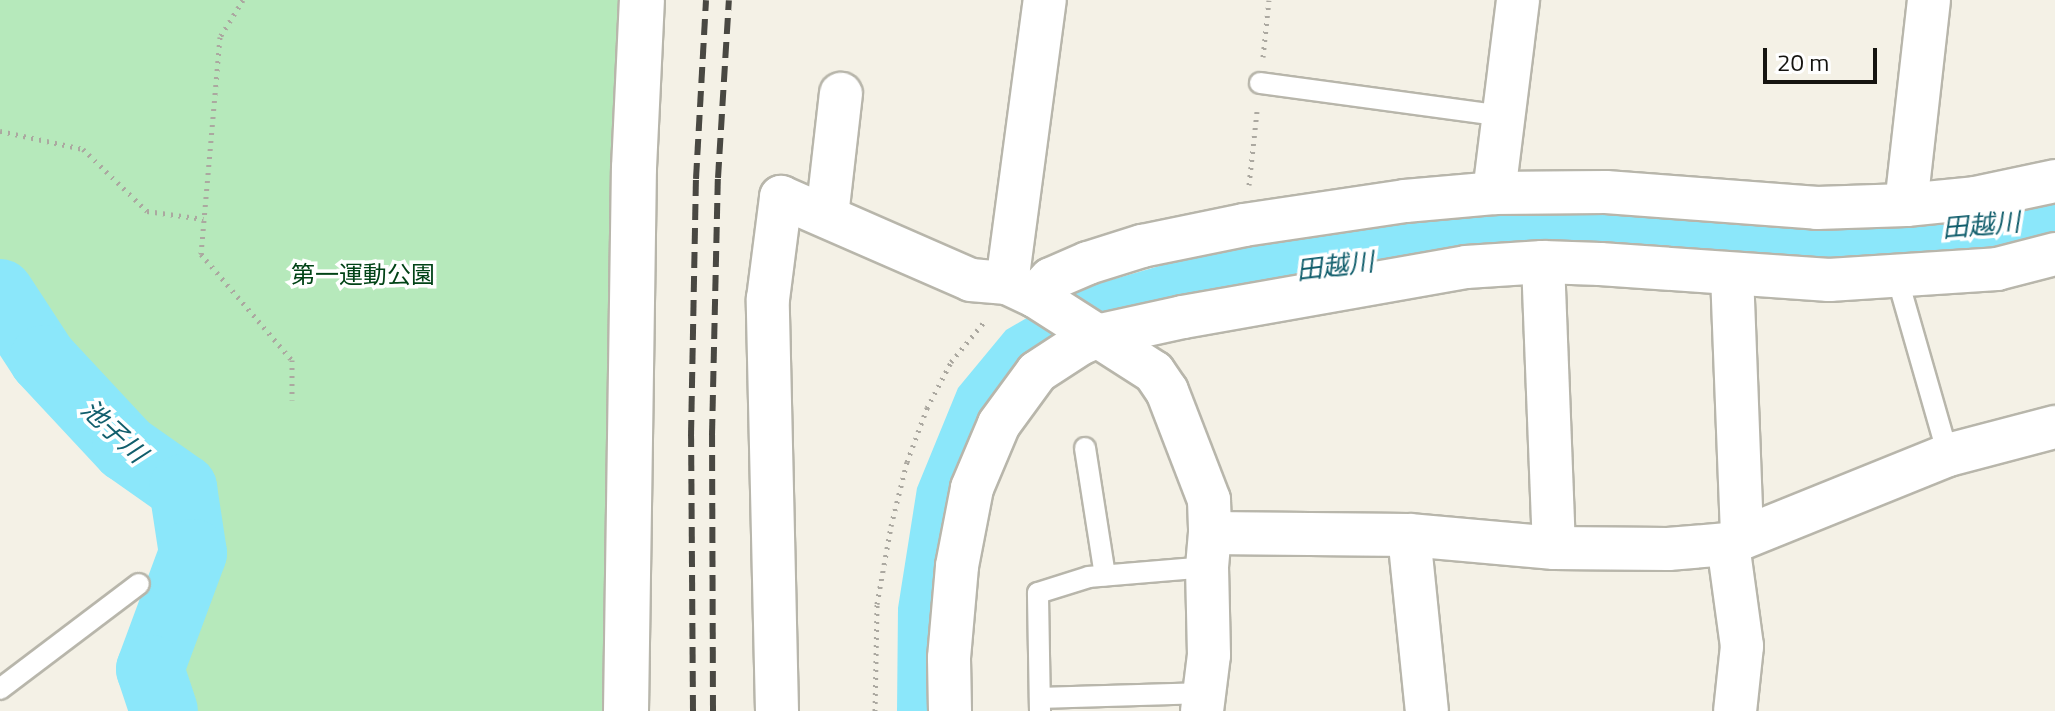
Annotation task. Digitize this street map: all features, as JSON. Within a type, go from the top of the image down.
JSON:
[{"type":"street","points":[[626,711],[633,184],[642,0]]},
{"type":"street","points":[[1027,292],[1045,0]]},
{"type":"street","points":[[1494,193],[1518,0]]},
{"type":"street","points":[[1906,205],[1929,0]]},
{"type":"street","points":[[827,216],[841,94]]},
{"type":"street","points":[[1027,292],[1088,263],[1142,246],[1244,225],[1405,201],[1494,193],[1606,192],[1817,208],[1906,205],[1975,198],[2055,181]]},
{"type":"street","points":[[777,711],[768,299],[781,197],[971,280],[1027,292],[1097,333],[1154,372],[1167,391],[1209,500],[1209,655],[1204,702]]},
{"type":"street","points":[[950,711],[949,658],[957,566],[972,488],[999,424],[1037,372],[1097,333],[1419,275],[1543,262],[1829,280],[1997,269],[2055,254]]},
{"type":"street","points":[[1543,262],[1554,548]]},
{"type":"street","points":[[1732,274],[1735,541],[1742,646],[1735,711]]},
{"type":"street","points":[[1208,550],[1409,535],[1554,548],[1668,549],[1735,541],[1948,455],[2055,427]]},
{"type":"street","points":[[1409,535],[1427,711]]},
{"type":"lane","points":[[1260,83],[1504,116]]},
{"type":"lane","points":[[1897,277],[1948,455]]},
{"type":"lane","points":[[1085,448],[1105,575]]},
{"type":"lane","points":[[1204,702],[1040,704],[1038,593],[1208,550]]},
{"type":"lane","points":[[0,689],[139,584]]},
{"type":"path","points":[[243,0],[220,37],[201,254],[292,360],[292,400]]},
{"type":"path","points":[[0,131],[83,149],[147,211],[203,219]]},
{"type":"path","points":[[875,711],[877,604],[891,526],[907,462],[927,408],[951,362],[981,326],[1027,292]]},
{"type":"green space","name":"第一運動公園","points":[[0,0],[642,0],[632,711],[168,711],[150,669],[193,553],[183,488],[0,303]]},
{"type":"water","name":"田越川","points":[[2055,199],[2055,239],[1987,254],[1904,260],[1374,264],[997,392],[932,711],[897,711],[898,608],[917,488],[958,388],[1006,330],[1073,291],[1187,258],[1426,217],[1549,208],[1935,221],[2013,213]]},
{"type":"waterway","name":"池子川","points":[[0,293],[43,359],[126,448],[183,488],[193,553],[150,669],[164,711]]},
{"type":"railway","points":[[693,711],[691,436],[696,179],[706,0]]},
{"type":"railway","points":[[713,711],[712,435],[718,178],[729,0]]}]
